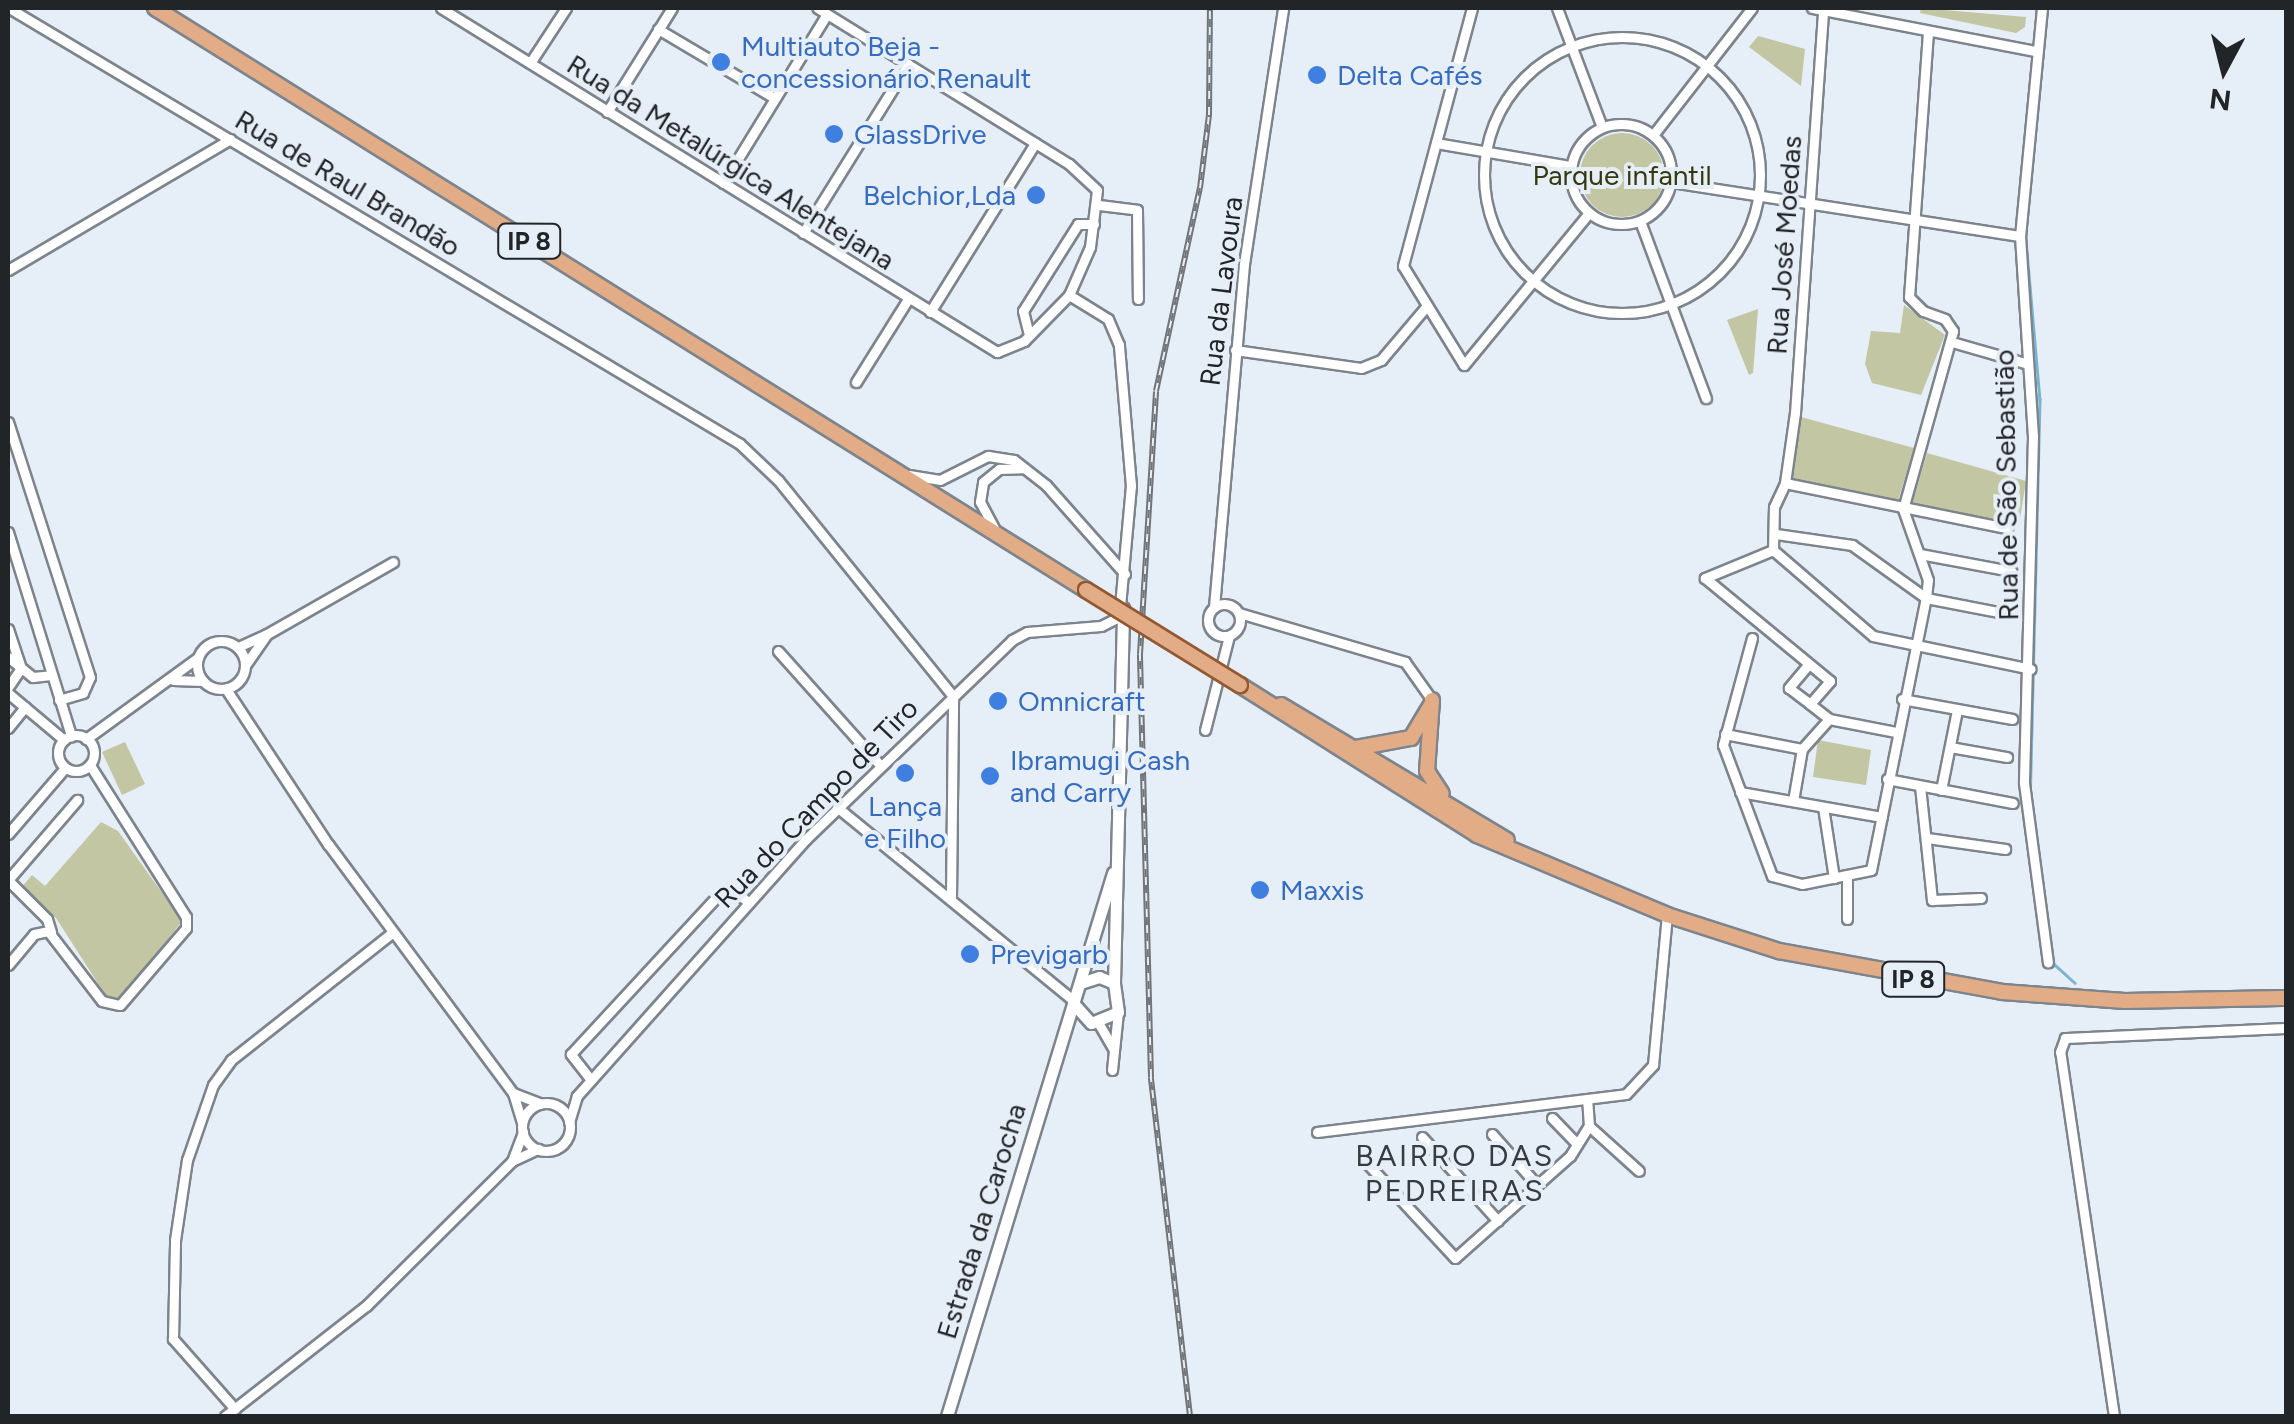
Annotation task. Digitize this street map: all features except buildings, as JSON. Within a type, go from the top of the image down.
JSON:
[{"type":"main road","name":"IP 8","points":[[155,8],[1477,835],[1668,915],[1780,951],[2002,992],[2125,1001],[2286,998]]},
{"type":"main road","name":"IP 8","points":[[1240,685],[1398,772],[1555,870]]},
{"type":"main road","points":[[1398,788],[1395,762],[1432,700]]},
{"type":"main road","points":[[1432,700],[1426,747],[1435,787],[1458,810]]},
{"type":"main road","points":[[1356,748],[1411,738]]},
{"type":"main road","points":[[1360,764],[1391,776],[1410,770],[1426,747]]},
{"type":"street","name":"Rua de Raul Brandão","points":[[9,8],[740,444],[778,480],[953,696]]},
{"type":"street","name":"Rua da Metalúrgica Alentejana","points":[[442,8],[997,352],[1029,335]]},
{"type":"street","points":[[530,63],[566,8]]},
{"type":"street","points":[[607,112],[672,8]]},
{"type":"street","points":[[817,8],[1035,143],[1097,190],[1099,206],[1069,295],[1029,335]]},
{"type":"street","name":"Rua da Lavoura","points":[[1220,581],[1236,350],[1283,8]]},
{"type":"street","points":[[1472,8],[1403,266],[1425,308],[1464,365],[1589,213]]},
{"type":"street","points":[[1557,8],[1602,127]]},
{"type":"street","points":[[1653,135],[1752,8]]},
{"type":"street","points":[[1819,8],[2036,51]]},
{"type":"street","name":"Rua José Moedas","points":[[1774,550],[1774,507],[1786,483],[1809,204],[1819,8]]},
{"type":"street","name":"Rua de São Sebastião","points":[[2042,8],[2020,236],[2028,364],[2030,669],[2025,796],[2048,962]]},
{"type":"street","points":[[723,183],[827,14]]},
{"type":"street","points":[[658,29],[774,98]]},
{"type":"street","points":[[1750,618],[1752,638],[1725,734],[1740,792],[1772,876],[1802,884],[1872,870],[1902,700],[1926,598],[1920,554],[1903,509],[1952,342],[1946,319],[1923,311],[1909,297],[1928,32]]},
{"type":"street","points":[[1644,39],[1709,68],[1737,100],[1756,138],[1759,196],[1730,261],[1672,304],[1601,311],[1534,282],[1492,223],[1486,151],[1515,87],[1572,46],[1644,39]]},
{"type":"street","points":[[803,233],[908,64]]},
{"type":"street","points":[[1634,125],[1653,135],[1670,160],[1671,182],[1658,209],[1640,221],[1608,223],[1589,213],[1576,197],[1571,166],[1578,147],[1602,127],[1634,125]]},
{"type":"street","points":[[8,270],[230,139]]},
{"type":"street","points":[[930,312],[1035,143]]},
{"type":"street","points":[[1436,143],[1571,166]]},
{"type":"street","points":[[1671,182],[2020,236]]},
{"type":"street","points":[[1099,206],[1136,210],[1138,299]]},
{"type":"street","points":[[1640,221],[1706,398]]},
{"type":"street","points":[[1029,335],[1023,311],[1078,224],[1094,224]]},
{"type":"street","points":[[1069,295],[1108,319],[1117,337],[1131,476],[1110,946],[1114,983],[1121,997],[1112,1070]]},
{"type":"street","points":[[856,382],[908,299]]},
{"type":"street","points":[[1236,350],[1361,368],[1381,360],[1425,308]]},
{"type":"street","points":[[1952,342],[2028,364]]},
{"type":"street","points":[[8,422],[90,677],[84,693],[59,700]]},
{"type":"street","points":[[903,474],[940,480],[1000,456],[1026,468],[1125,574]]},
{"type":"street","points":[[998,534],[980,502],[983,482],[999,469],[1026,468]]},
{"type":"street","points":[[1786,483],[2008,528]]},
{"type":"street","points":[[8,532],[59,700],[67,738],[58,754],[65,768]]},
{"type":"street","points":[[1776,534],[1852,545],[1926,598],[2003,613]]},
{"type":"street","points":[[1810,704],[1830,680],[1705,578],[1774,550],[1873,636],[2030,669]]},
{"type":"street","points":[[1920,554],[2011,571]]},
{"type":"street","points":[[8,629],[21,668],[8,690],[25,708],[67,738],[86,739],[142,694],[173,680],[216,641],[238,647],[393,562]]},
{"type":"street","points":[[1220,581],[1228,604],[1239,613],[1405,662],[1432,700]]},
{"type":"street","points":[[1220,581],[1208,618],[1221,654]]},
{"type":"street","points":[[1214,607],[1228,604]]},
{"type":"street","name":"Rua do Campo de Tiro","points":[[577,1096],[837,807],[1019,635],[1101,626],[1123,608]]},
{"type":"street","points":[[1239,613],[1239,626]]},
{"type":"street","points":[[1205,730],[1221,654],[1229,636],[1239,626],[1265,622]]},
{"type":"street","points":[[1752,638],[1770,633]]},
{"type":"street","points":[[243,708],[239,682],[246,664],[267,634]]},
{"type":"street","points":[[1216,634],[1229,636]]},
{"type":"street","points":[[238,647],[246,664]]},
{"type":"street","points":[[778,651],[880,765]]},
{"type":"street","points":[[199,656],[203,682]]},
{"type":"street","points":[[8,657],[34,677],[52,675]]},
{"type":"street","points":[[1808,664],[1789,688],[1829,719],[1896,732]]},
{"type":"street","points":[[173,680],[203,682],[226,689],[243,708],[392,933],[513,1093],[522,1127],[538,1150]]},
{"type":"street","points":[[226,689],[239,682]]},
{"type":"street","points":[[951,898],[953,696]]},
{"type":"street","points":[[1902,700],[2012,720]]},
{"type":"street","points":[[8,728],[25,708]]},
{"type":"street","points":[[1941,790],[1956,710]]},
{"type":"street","points":[[1793,801],[1802,748],[1829,719]]},
{"type":"street","points":[[1725,734],[1802,748]]},
{"type":"street","points":[[86,739],[94,754],[90,764]]},
{"type":"street","points":[[1950,747],[2007,757]]},
{"type":"street","points":[[8,834],[65,768],[90,764]]},
{"type":"street","points":[[78,800],[8,880],[46,919],[51,932],[112,1005],[129,998],[186,928],[186,917],[90,764]]},
{"type":"street","points":[[1888,779],[2013,802]]},
{"type":"street","points":[[1920,786],[1932,900],[1980,898]]},
{"type":"street","points":[[1740,792],[1882,817]]},
{"type":"street","points":[[837,807],[1055,985],[1095,1023],[1115,1053]]},
{"type":"street","points":[[1823,807],[1834,878]]},
{"type":"street","points":[[1927,838],[2005,849]]},
{"type":"street","points":[[1084,982],[1113,873]]},
{"type":"street","points":[[1847,875],[1848,919]]},
{"type":"street","points":[[591,1080],[571,1054],[720,892],[732,889],[748,902]]},
{"type":"street","points":[[1318,1132],[1626,1094],[1652,1065],[1668,915]]},
{"type":"street","points":[[8,965],[34,934],[51,932]]},
{"type":"street","points":[[235,1409],[173,1338],[175,1240],[187,1160],[214,1086],[230,1060],[392,933]]},
{"type":"street","points":[[1094,940],[1110,946]]},
{"type":"street","points":[[1073,1002],[1110,946]]},
{"type":"street","points":[[1055,985],[1114,983]]},
{"type":"street","name":"Estrada da Carocha","points":[[947,1416],[1073,1002]]},
{"type":"street","points":[[1064,1040],[1118,1012]]},
{"type":"street","points":[[2114,1416],[2060,1052],[2065,1038],[2286,1028]]},
{"type":"street","points":[[513,1093],[540,1104],[577,1096]]},
{"type":"street","points":[[225,1416],[366,1306],[512,1161],[563,1144],[577,1096]]},
{"type":"street","points":[[1362,1159],[1456,1258],[1577,1144],[1589,1126],[1587,1098]]},
{"type":"street","points":[[512,1161],[522,1127],[540,1104]]},
{"type":"street","points":[[553,1104],[570,1122]]},
{"type":"street","points":[[1552,1118],[1577,1144]]},
{"type":"street","points":[[1589,1126],[1639,1170]]},
{"type":"street","points":[[1492,1134],[1537,1185]]},
{"type":"street","points":[[1422,1138],[1498,1221]]},
{"type":"green space","points":[[1921,8],[2026,17],[2025,27],[2016,33],[1920,13]]},
{"type":"green space","points":[[1758,36],[1805,49],[1801,86],[1749,47]]},
{"type":"green space","name":"Parque infantil","points":[[1622,133],[1638,136],[1652,145],[1661,159],[1661,191],[1652,205],[1638,214],[1622,217],[1606,214],[1592,205],[1583,191],[1580,175],[1583,159],[1592,145],[1606,136]]},
{"type":"green space","points":[[1904,305],[1945,335],[1921,395],[1872,383],[1865,364],[1871,331],[1900,333]]},
{"type":"green space","points":[[1758,309],[1753,373],[1749,375],[1727,320]]},
{"type":"green space","points":[[1801,417],[1914,448],[1898,501],[1791,478]]},
{"type":"green space","points":[[1927,453],[2026,481],[2019,525],[1912,504]]},
{"type":"green space","points":[[1818,740],[1871,750],[1866,785],[1813,777]]},
{"type":"green space","points":[[125,742],[145,784],[122,795],[102,752]]},
{"type":"green space","points":[[101,822],[118,831],[182,921],[120,1002],[106,996],[56,918],[21,888],[32,875],[45,886]]},
{"type":"waterway","points":[[2025,229],[2040,399],[2030,795]]},
{"type":"waterway","points":[[2051,951],[2054,964],[2075,983]]},
{"type":"railway","points":[[1190,1416],[1151,1077],[1140,654],[1156,391],[1200,188],[1209,115],[1210,8]]},
{"type":"place","name":"Multiauto Beja - concessionário Renault","points":[[721,62]]},
{"type":"place","name":"Delta Cafés","points":[[1317,75]]},
{"type":"place","name":"GlassDrive","points":[[834,134]]},
{"type":"place","name":"Belchior,Lda","points":[[1036,195]]},
{"type":"place","name":"Omnicraft","points":[[998,701]]},
{"type":"place","name":"Lança e Filho","points":[[905,773]]},
{"type":"place","name":"Ibramugi Cash and Carry","points":[[990,776]]},
{"type":"place","name":"Maxxis","points":[[1260,890]]},
{"type":"place","name":"Previgarb","points":[[970,954]]},
{"type":"district","name":"BAIRRO DAS PEDREIRAS","points":[[1455,1173]]}]
